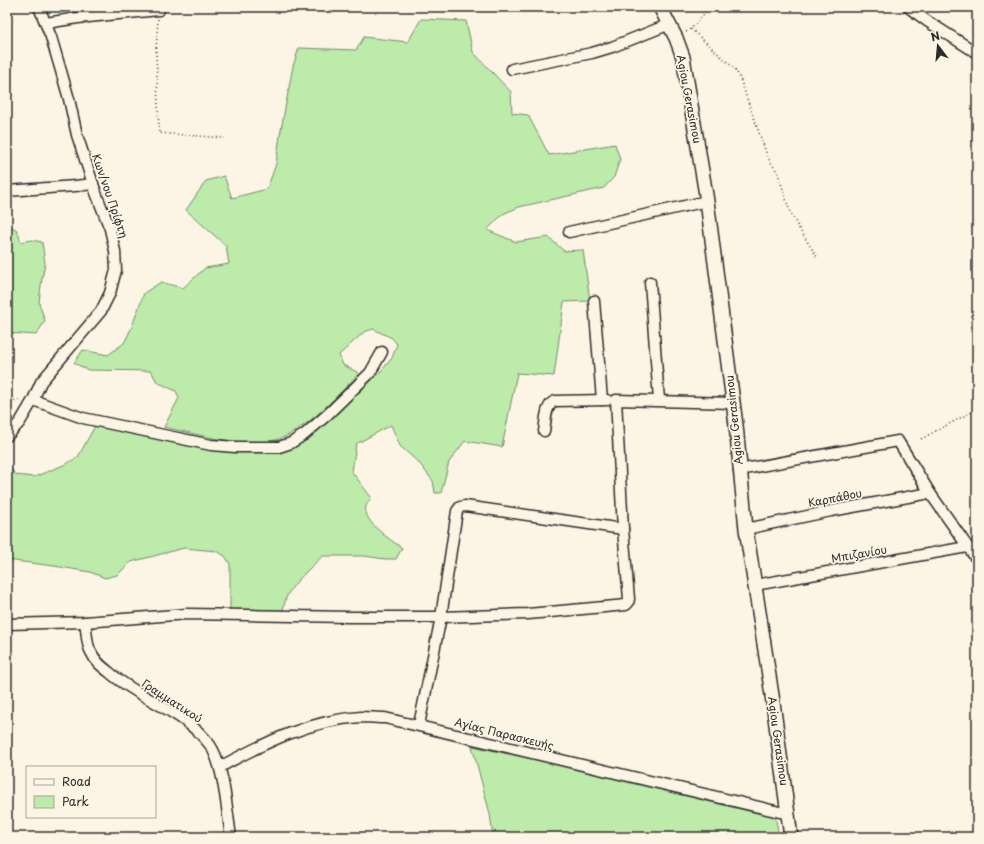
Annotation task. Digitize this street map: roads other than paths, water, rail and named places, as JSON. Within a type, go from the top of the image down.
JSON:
[{"type":"street","name":"Κων/νου Πρίφτη","points":[[7,436],[20,422],[34,400],[41,382],[87,329],[100,311],[110,293],[116,270],[115,251],[110,229],[77,135],[69,99],[46,23],[39,7]]},
{"type":"street","name":"Agiou Gerasimou","points":[[660,7],[670,24],[683,57],[707,201],[733,403],[746,529],[791,837]]},
{"type":"street","points":[[908,7],[977,53]]},
{"type":"street","points":[[46,23],[159,9]]},
{"type":"street","points":[[512,69],[592,53],[612,47],[670,24]]},
{"type":"street","points":[[7,190],[93,184]]},
{"type":"street","points":[[569,232],[707,201]]},
{"type":"street","points":[[650,282],[659,400]]},
{"type":"street","points":[[594,301],[602,400]]},
{"type":"street","points":[[34,400],[83,418],[211,445],[235,447],[279,447],[291,443],[305,434],[327,415],[370,373],[382,352]]},
{"type":"street","points":[[7,624],[85,622],[187,614],[441,617],[528,614],[626,605],[629,599],[616,400]]},
{"type":"street","points":[[544,431],[548,406],[555,401],[659,400],[733,403]]},
{"type":"street","points":[[739,470],[898,441],[930,493],[977,560]]},
{"type":"street","name":"Καρπάθου","points":[[746,529],[831,511],[930,493]]},
{"type":"street","points":[[419,725],[441,617],[458,508],[462,506],[624,530]]},
{"type":"street","name":"Μπιζανίου","points":[[755,585],[967,547]]},
{"type":"street","name":"Γραμματικού","points":[[85,622],[90,650],[97,662],[116,679],[176,716],[197,731],[211,746],[220,766],[231,837]]},
{"type":"street","name":"Αγίας Παρασκευής","points":[[220,766],[279,737],[319,724],[361,717],[386,718],[788,814]]}]
